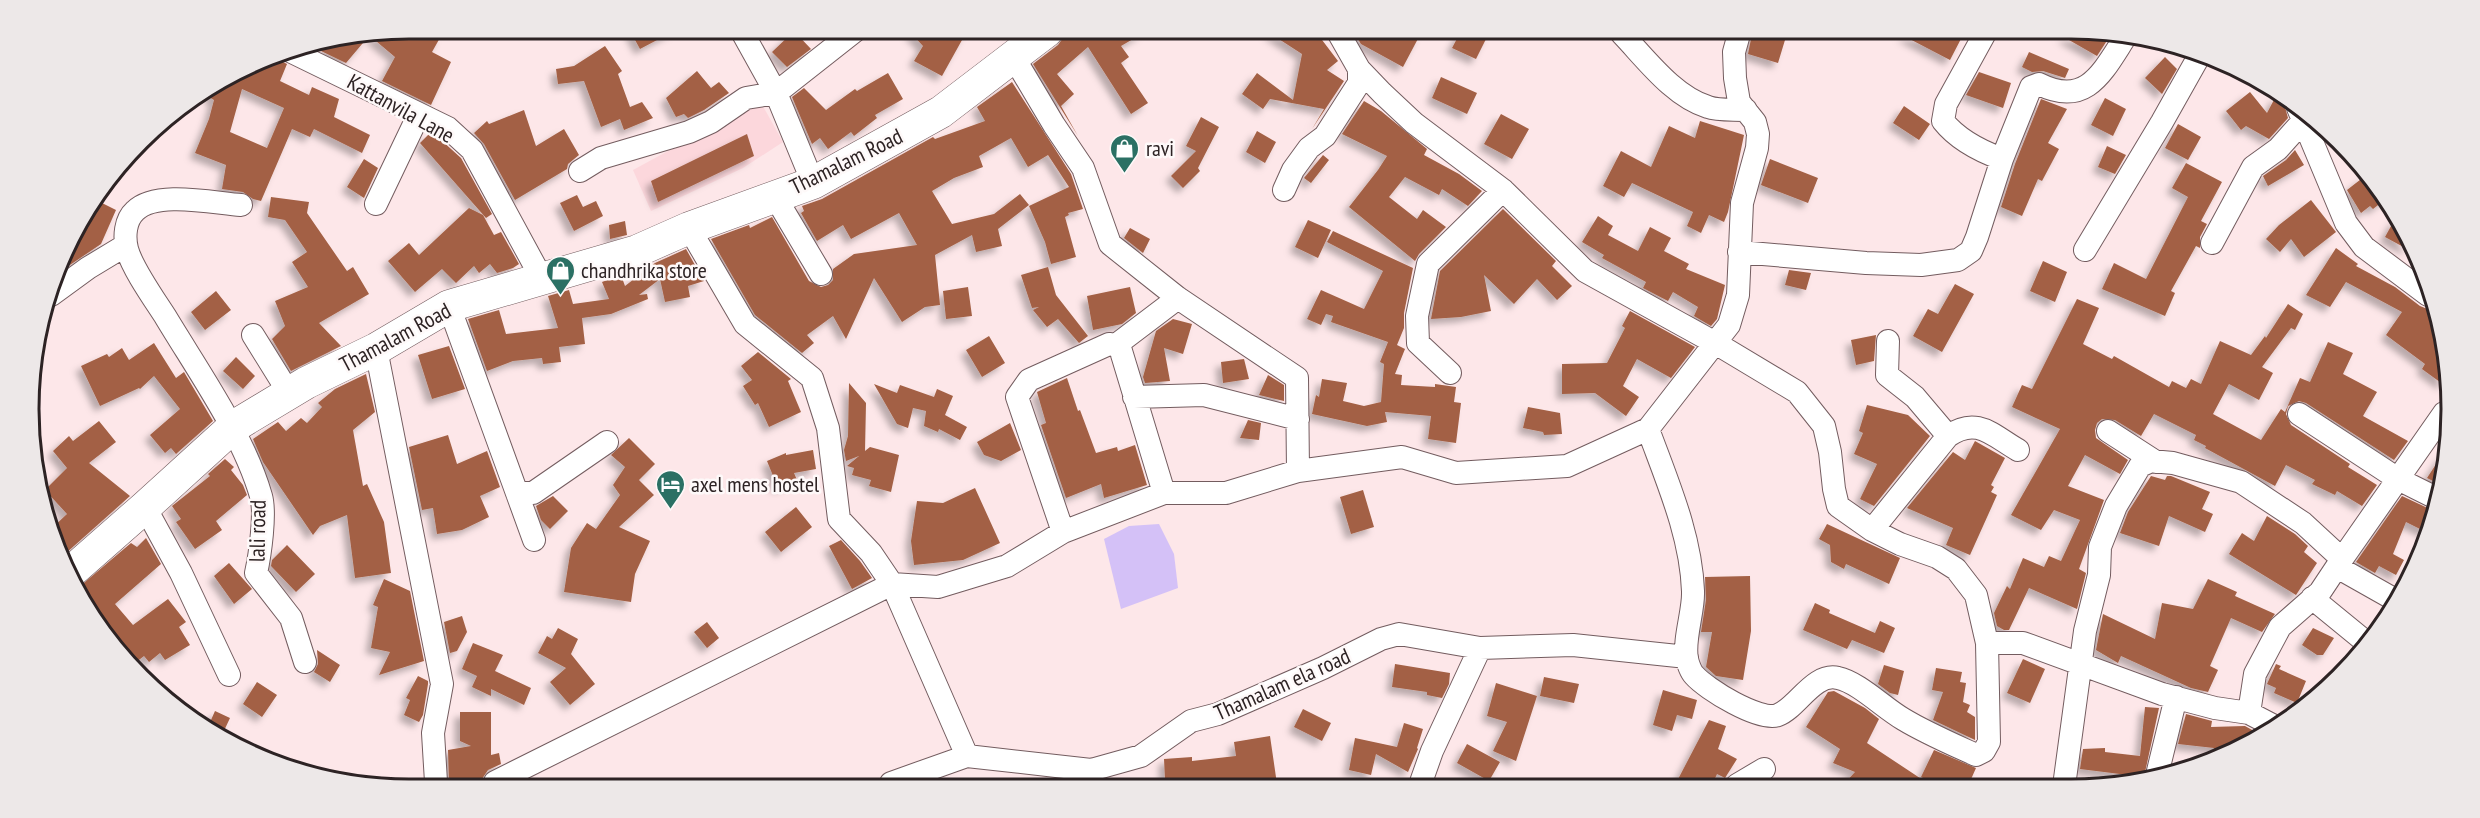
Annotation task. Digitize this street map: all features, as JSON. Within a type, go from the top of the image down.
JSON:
[{"type":"street","points":[[746,39],[776,93],[813,183]]},
{"type":"street","points":[[580,171],[601,158],[689,132],[711,122],[746,98],[776,93],[845,39]]},
{"type":"street","name":"Thamalam Road","points":[[75,569],[233,427],[289,393],[376,349],[449,306],[637,251],[774,195],[813,183],[941,112],[1036,39]]},
{"type":"street","points":[[1342,39],[1359,69],[1414,123],[1503,190],[1585,271],[1717,344],[1797,392],[1824,426],[1838,506],[1872,530],[1900,544],[1937,557],[1956,569],[1976,595],[1987,643],[1989,741],[1984,751],[1976,755],[1905,720],[1851,682],[1835,677],[1812,686],[1778,715],[1762,716],[1712,690],[1693,674],[1687,657],[1694,591],[1685,534],[1648,429]]},
{"type":"street","points":[[1627,39],[1686,96],[1709,108],[1746,110]]},
{"type":"street","points":[[503,779],[892,584],[938,587],[1007,566],[1063,532],[1164,493],[1226,493],[1298,471],[1402,457],[1456,473],[1567,466],[1648,429],[1717,344],[1729,325],[1738,295],[1742,203],[1757,148],[1758,134],[1755,122],[1740,102],[1735,78],[1734,52],[1738,39]]},
{"type":"street","points":[[1982,39],[1946,104],[1943,121],[1960,139],[2002,159]]},
{"type":"street","points":[[1739,252],[1866,263],[1921,265],[1958,260],[1971,250],[1977,237],[2002,159],[2031,87],[2039,84],[2054,91],[2074,93],[2087,87],[2101,75],[2122,42]]},
{"type":"street","name":"Kattanvila Lane","points":[[300,56],[448,128],[472,150],[542,279]]},
{"type":"street","points":[[1013,56],[1054,125],[1083,168],[1110,244],[1178,298],[1297,378],[1298,471]]},
{"type":"street","points":[[2085,250],[2196,61]]},
{"type":"street","points":[[1284,190],[1293,170],[1309,148],[1325,136],[1359,83],[1359,69]]},
{"type":"street","points":[[375,204],[419,114]]},
{"type":"street","points":[[2212,243],[2253,167],[2278,148],[2299,117]]},
{"type":"street","points":[[2304,122],[2346,224],[2364,248],[2421,290]]},
{"type":"street","points":[[1450,373],[1418,343],[1416,316],[1428,264],[1503,190]]},
{"type":"street","points":[[774,195],[821,274]]},
{"type":"street","points":[[59,289],[126,245],[125,229],[134,211],[152,201],[168,199],[241,205]]},
{"type":"street","points":[[689,228],[746,324],[812,378],[828,428],[839,519],[871,553],[892,584],[967,756]]},
{"type":"street","name":"lali road","points":[[126,245],[146,286],[233,427],[262,498],[260,552],[256,573],[291,618],[305,662]]},
{"type":"street","points":[[1116,345],[1178,298]]},
{"type":"street","points":[[449,306],[534,540]]},
{"type":"street","points":[[253,334],[289,393]]},
{"type":"street","points":[[1888,341],[1887,375],[1915,397],[1948,436]]},
{"type":"street","points":[[1063,532],[1017,397],[1029,380],[1109,344],[1116,345],[1121,351],[1164,493]]},
{"type":"street","points":[[376,349],[442,684],[433,733],[436,779]]},
{"type":"street","points":[[1134,397],[1204,395],[1298,419]]},
{"type":"street","points":[[2299,414],[2398,479],[2430,495]]},
{"type":"street","points":[[2249,713],[2255,674],[2280,627],[2320,592],[2441,418]]},
{"type":"street","points":[[1872,530],[1948,436],[1960,428],[1979,427],[2018,450]]},
{"type":"street","points":[[2108,431],[2156,462]]},
{"type":"street","points":[[517,494],[533,493],[606,442]]},
{"type":"street","points":[[2065,779],[2085,631],[2098,575],[2100,547],[2116,506],[2140,466],[2156,462],[2173,463],[2241,482],[2303,523],[2339,563],[2390,596]]},
{"type":"street","points":[[146,507],[181,573],[229,675]]},
{"type":"street","points":[[2312,598],[2361,638]]},
{"type":"street","name":"Thamalam ela road","points":[[902,779],[967,756],[1055,776],[1091,770],[1141,756],[1191,721],[1218,714],[1323,668],[1381,639],[1399,634],[1480,648],[1573,645],[1687,657]]},
{"type":"street","points":[[1987,643],[2023,643],[2176,698],[2215,708],[2249,713],[2267,723]]},
{"type":"street","points":[[1422,779],[1432,751],[1480,648]]},
{"type":"street","points":[[2159,768],[2176,698]]},
{"type":"street","points":[[1747,779],[1764,769]]},
{"type":"shaded area","points":[[760,101],[783,142],[743,168],[651,211],[633,170]]},
{"type":"shaded area","points":[[1159,524],[1174,554],[1178,588],[1121,609],[1104,539],[1129,526]]},
{"type":"building","points":[[439,39],[432,52],[451,62],[431,105],[382,81],[395,57],[376,41]]},
{"type":"building","points":[[634,39],[659,39],[640,49]]},
{"type":"building","points":[[786,39],[802,39],[811,49],[787,67],[772,52]]},
{"type":"building","points":[[916,39],[963,39],[942,76],[914,61],[923,46]]},
{"type":"building","points":[[1062,39],[1133,39],[1121,46],[1129,57],[1121,63],[1148,103],[1131,114],[1088,47],[1057,74],[1074,94],[1061,106],[1078,136],[1033,64]]},
{"type":"building","points":[[1279,39],[1321,39],[1338,61],[1327,70],[1344,81],[1312,129],[1324,109],[1270,99],[1263,109],[1242,94],[1257,73],[1293,100],[1302,54]]},
{"type":"building","points":[[1358,39],[1418,39],[1403,67],[1361,44]]},
{"type":"building","points":[[1457,39],[1486,39],[1476,59],[1452,48]]},
{"type":"building","points":[[1751,39],[1785,40],[1778,63],[1748,54]]},
{"type":"building","points":[[1910,39],[1961,39],[1950,60]]},
{"type":"building","points":[[2067,39],[2107,41],[2097,56]]},
{"type":"building","points":[[364,42],[346,63],[321,51],[337,46]]},
{"type":"building","points":[[605,46],[622,71],[618,74],[630,107],[642,102],[653,118],[624,130],[620,119],[601,127],[584,81],[558,84],[556,69],[574,66]]},
{"type":"building","points":[[2029,52],[2069,69],[2065,78],[2043,71],[2032,72],[2022,67]]},
{"type":"building","points":[[2165,57],[2177,69],[2162,94],[2145,78]]},
{"type":"building","points":[[282,62],[287,64],[280,81],[309,95],[312,87],[339,99],[334,117],[370,135],[362,153],[314,129],[310,137],[292,129],[261,201],[243,192],[222,189],[226,165],[195,153],[214,100],[209,97],[245,77]],"holes":[[[242,89],[284,108],[267,148],[230,132]]]},
{"type":"building","points":[[697,71],[711,88],[719,82],[729,93],[688,118],[684,114],[676,117],[666,98]]},
{"type":"building","points":[[1979,72],[2011,83],[2003,108],[1966,95]]},
{"type":"building","points":[[888,73],[903,99],[875,115],[877,118],[854,136],[851,132],[828,149],[820,138],[812,144],[792,97],[804,88],[826,110],[855,89],[857,91]]},
{"type":"building","points":[[1441,77],[1477,93],[1467,114],[1432,98]]},
{"type":"building","points":[[1012,82],[1071,174],[1083,209],[1068,213],[1069,215],[1065,217],[1076,257],[1051,264],[1045,242],[1029,206],[1069,187],[1048,155],[1028,167],[1011,138],[979,156],[983,167],[954,178],[932,191],[952,224],[994,214],[1020,194],[1029,205],[998,229],[1002,246],[976,252],[972,235],[935,255],[940,305],[925,307],[902,322],[874,278],[846,339],[833,316],[807,335],[814,343],[802,353],[755,315],[711,239],[749,225],[750,228],[772,217],[809,281],[821,287],[833,280],[833,269],[854,254],[917,245],[899,213],[851,239],[843,225],[817,241],[801,213],[804,211],[802,206],[822,199],[933,137],[935,139],[985,121],[977,107]]},
{"type":"building","points":[[2250,92],[2267,113],[2274,99],[2277,101],[2285,107],[2288,118],[2269,139],[2246,126],[2241,130],[2226,111]]},
{"type":"building","points":[[2105,98],[2126,109],[2113,136],[2091,125]]},
{"type":"building","points":[[2041,99],[2067,109],[2048,143],[2059,149],[2042,181],[2038,179],[2022,216],[2001,207],[2015,164]]},
{"type":"building","points":[[1364,101],[1381,111],[1427,149],[1424,155],[1459,174],[1482,191],[1468,206],[1442,189],[1439,195],[1405,177],[1389,197],[1417,219],[1423,210],[1446,227],[1415,261],[1349,207],[1387,156],[1342,134]]},
{"type":"building","points":[[1904,106],[1930,124],[1919,140],[1893,123]]},
{"type":"building","points":[[524,110],[536,146],[564,129],[579,155],[568,164],[567,169],[515,200],[484,144],[474,133],[487,121],[489,124]]},
{"type":"building","points":[[1501,114],[1529,129],[1512,159],[1484,144]]},
{"type":"building","points":[[1201,117],[1219,127],[1198,168],[1200,171],[1183,188],[1171,176],[1196,151],[1186,146]]},
{"type":"building","points":[[1700,121],[1744,135],[1724,222],[1709,215],[1701,233],[1687,226],[1693,212],[1632,183],[1624,197],[1603,186],[1621,151],[1651,167],[1669,126],[1695,138]]},
{"type":"building","points":[[2178,124],[2201,137],[2188,160],[2165,148]]},
{"type":"building","points":[[1257,131],[1276,142],[1265,163],[1246,152]]},
{"type":"building","points":[[429,134],[440,139],[461,158],[492,214],[486,218],[420,143]]},
{"type":"building","points":[[747,134],[754,156],[658,202],[651,181]]},
{"type":"building","points":[[2107,146],[2126,155],[2115,174],[2098,167]]},
{"type":"building","points":[[2295,150],[2304,165],[2268,186],[2263,176],[2286,160]]},
{"type":"building","points":[[1323,155],[1329,160],[1311,183],[1304,178]]},
{"type":"building","points":[[364,159],[378,168],[364,198],[347,187]]},
{"type":"building","points":[[1770,159],[1818,178],[1808,203],[1761,185]]},
{"type":"building","points":[[2186,163],[2222,182],[2201,221],[2207,224],[2200,237],[2200,248],[2196,246],[2171,291],[2175,293],[2165,316],[2102,289],[2114,263],[2146,279],[2188,197],[2172,188]]},
{"type":"building","points":[[2361,179],[2380,204],[2373,209],[2370,206],[2361,213],[2347,190]]},
{"type":"building","points":[[577,195],[583,207],[596,201],[603,216],[574,231],[560,203]]},
{"type":"building","points":[[271,197],[309,202],[307,213],[347,271],[353,267],[369,294],[319,323],[341,346],[291,371],[272,339],[285,326],[275,301],[308,287],[292,262],[307,252],[285,220],[268,217]]},
{"type":"building","points":[[2311,200],[2336,232],[2304,257],[2291,239],[2280,252],[2266,239],[2279,225]]},
{"type":"building","points":[[101,203],[116,210],[101,244],[67,267]]},
{"type":"building","points":[[469,208],[483,215],[494,235],[501,232],[519,264],[497,273],[490,264],[479,273],[474,266],[456,283],[442,269],[415,292],[388,261],[409,243],[419,255]]},
{"type":"building","points":[[1503,209],[1556,261],[1552,266],[1572,286],[1557,300],[1537,279],[1514,304],[1484,275],[1491,311],[1461,317],[1431,319],[1440,271]]},
{"type":"building","points":[[1598,216],[1613,226],[1608,235],[1638,251],[1650,227],[1671,238],[1664,251],[1689,264],[1686,269],[1725,285],[1717,319],[1711,326],[1694,316],[1698,307],[1673,292],[1668,301],[1643,288],[1646,282],[1602,258],[1604,255],[1582,242]]},
{"type":"building","points":[[1308,220],[1331,230],[1318,258],[1295,247]]},
{"type":"building","points":[[625,221],[627,235],[610,239],[609,225]]},
{"type":"building","points":[[2392,225],[2404,247],[2385,237]]},
{"type":"building","points":[[1130,228],[1150,239],[1143,253],[1124,238]]},
{"type":"building","points":[[1333,231],[1413,268],[1404,313],[1404,328],[1397,345],[1405,349],[1395,374],[1402,375],[1401,385],[1435,387],[1435,384],[1456,387],[1454,402],[1461,403],[1456,443],[1428,439],[1431,416],[1385,412],[1387,422],[1367,426],[1312,414],[1316,395],[1319,397],[1322,379],[1347,383],[1343,401],[1364,406],[1381,402],[1384,364],[1380,362],[1388,342],[1331,322],[1333,316],[1326,314],[1321,325],[1307,319],[1321,290],[1364,309],[1383,271],[1327,242]]},
{"type":"building","points":[[2336,248],[2358,264],[2356,266],[2395,287],[2427,309],[2434,337],[2440,382],[2422,369],[2425,364],[2386,335],[2402,312],[2346,282],[2330,307],[2306,295]]},
{"type":"building","points":[[686,249],[704,281],[688,286],[690,297],[665,302],[660,279],[639,295],[647,294],[648,299],[611,314],[582,318],[585,344],[559,347],[561,362],[543,364],[542,358],[513,361],[487,371],[468,319],[499,310],[506,334],[558,328],[548,296],[569,290],[573,304],[609,299],[602,282],[621,275],[625,286],[655,263]]},
{"type":"building","points":[[2043,261],[2067,272],[2055,302],[2030,291]]},
{"type":"building","points":[[1048,267],[1056,295],[1088,336],[1079,343],[1058,319],[1047,327],[1033,310],[1039,307],[1032,308],[1021,275]]},
{"type":"building","points":[[1789,270],[1811,273],[1806,290],[1785,285]]},
{"type":"building","points":[[1955,284],[1974,294],[1942,352],[1913,336],[1928,309],[1938,314]]},
{"type":"building","points":[[968,287],[972,316],[946,319],[943,291]]},
{"type":"building","points":[[1130,287],[1136,313],[1122,324],[1093,330],[1087,296]]},
{"type":"building","points":[[216,291],[231,310],[205,330],[191,312]]},
{"type":"building","points":[[2077,299],[2099,308],[2083,344],[2112,359],[2114,356],[2169,387],[2172,381],[2186,388],[2191,379],[2201,384],[2220,341],[2251,355],[2265,336],[2266,338],[2288,304],[2303,314],[2295,330],[2291,328],[2262,367],[2273,373],[2259,400],[2229,384],[2213,414],[2261,440],[2281,409],[2285,412],[2300,378],[2310,382],[2328,342],[2353,353],[2343,374],[2377,392],[2363,416],[2408,441],[2394,460],[2306,403],[2299,401],[2288,406],[2286,414],[2291,425],[2350,464],[2348,467],[2377,485],[2362,506],[2337,491],[2335,495],[2312,484],[2315,480],[2286,465],[2275,486],[2205,448],[2206,446],[2194,440],[2196,435],[2154,414],[2141,436],[2115,420],[2102,419],[2097,423],[2096,438],[2128,460],[2120,474],[2085,455],[2068,486],[2104,500],[2079,569],[2086,573],[2077,609],[2029,588],[2009,630],[2004,630],[1997,626],[1994,613],[2007,586],[2010,589],[2023,558],[2044,567],[2049,556],[2061,561],[2080,520],[2054,510],[2041,530],[2011,515],[2060,429],[2012,407],[2022,385],[2032,389]]},
{"type":"building","points":[[1630,311],[1695,347],[1671,378],[1637,359],[1623,386],[1639,397],[1626,416],[1595,393],[1562,394],[1562,364],[1607,363],[1625,328],[1622,326]]},
{"type":"building","points":[[1173,319],[1192,324],[1183,354],[1164,348],[1170,381],[1145,383],[1143,377],[1156,331]]},
{"type":"building","points":[[1876,335],[1874,361],[1856,365],[1851,340]]},
{"type":"building","points":[[989,336],[1005,363],[982,377],[966,350]]},
{"type":"building","points":[[154,343],[176,378],[184,372],[213,421],[176,454],[171,448],[165,453],[150,435],[180,409],[154,376],[140,389],[100,406],[81,366],[107,354],[109,357],[122,348],[129,360]]},
{"type":"building","points":[[449,346],[465,389],[432,399],[418,355]]},
{"type":"building","points":[[758,352],[791,379],[788,381],[801,412],[769,427],[758,403],[755,405],[743,386],[752,380],[741,366]]},
{"type":"building","points":[[236,357],[255,376],[243,389],[223,371]]},
{"type":"building","points":[[1244,359],[1249,379],[1223,383],[1221,362]]},
{"type":"building","points":[[366,374],[375,412],[353,430],[363,486],[367,484],[384,522],[391,573],[355,578],[347,515],[320,526],[313,535],[263,462],[253,439],[278,422],[286,431],[301,418],[307,423],[322,407],[318,403],[335,389]]},
{"type":"building","points":[[1268,375],[1284,385],[1284,401],[1259,395]]},
{"type":"building","points":[[1067,378],[1096,453],[1117,447],[1118,451],[1135,445],[1147,485],[1104,498],[1101,484],[1066,498],[1041,425],[1046,423],[1037,392]]},
{"type":"building","points":[[849,383],[866,403],[865,451],[870,447],[899,455],[891,492],[869,486],[871,480],[852,475],[854,468],[847,466],[859,456],[846,461],[844,450],[848,436]]},
{"type":"building","points":[[874,384],[897,393],[900,385],[934,397],[937,389],[953,396],[945,415],[967,427],[960,440],[939,429],[938,432],[924,426],[926,411],[913,408],[908,428],[897,424]]},
{"type":"building","points":[[1867,405],[1908,415],[1930,436],[1874,506],[1860,499],[1877,464],[1854,454],[1863,433],[1859,431]]},
{"type":"building","points":[[1528,407],[1560,413],[1562,434],[1544,435],[1543,432],[1523,428]]},
{"type":"building","points":[[1248,420],[1261,423],[1259,440],[1240,438]]},
{"type":"building","points":[[99,421],[116,442],[89,463],[130,496],[67,552],[57,523],[67,514],[49,495],[48,487],[67,468],[53,451],[69,436],[73,441]]},
{"type":"building","points":[[1010,423],[1021,450],[1001,461],[984,455],[977,442]]},
{"type":"building","points":[[448,435],[457,464],[487,451],[500,487],[480,496],[489,517],[462,530],[437,534],[433,508],[422,510],[409,447]]},
{"type":"building","points":[[629,438],[655,464],[639,480],[654,495],[619,527],[650,541],[635,574],[631,602],[564,592],[571,548],[587,523],[596,529],[620,495],[613,485],[625,467],[611,455]]},
{"type":"building","points":[[1975,441],[2005,458],[1991,485],[1994,487],[1991,492],[1997,495],[1970,555],[1946,545],[1953,528],[1907,508],[1953,452],[1965,460]]},
{"type":"building","points":[[813,450],[816,469],[794,473],[797,480],[778,488],[767,461],[786,453],[786,455]]},
{"type":"building","points":[[225,459],[234,467],[231,470],[243,485],[247,495],[216,521],[222,530],[195,549],[176,522],[181,519],[172,506],[210,476],[208,474]]},
{"type":"building","points":[[2437,463],[2434,481],[2427,478]]},
{"type":"building","points":[[2151,476],[2165,480],[2167,476],[2171,476],[2210,492],[2202,509],[2213,514],[2205,532],[2169,516],[2159,546],[2120,533],[2128,512]]},
{"type":"building","points":[[975,488],[1000,543],[963,560],[914,565],[911,541],[917,501],[943,503]]},
{"type":"building","points":[[1363,490],[1374,527],[1351,534],[1340,497]]},
{"type":"building","points":[[553,496],[568,511],[550,529],[541,520],[536,506]]},
{"type":"building","points":[[2402,496],[2427,508],[2421,529],[2406,522],[2393,554],[2404,560],[2396,575],[2379,566],[2375,573],[2356,562]]},
{"type":"building","points":[[796,507],[812,527],[781,552],[765,532]]},
{"type":"building","points":[[2267,516],[2295,534],[2308,546],[2304,552],[2317,563],[2296,595],[2229,554],[2242,533],[2254,541]]},
{"type":"building","points":[[1827,524],[1900,558],[1889,584],[1846,564],[1844,569],[1831,562],[1830,545],[1819,539]]},
{"type":"building","points":[[146,538],[161,564],[115,604],[133,625],[168,599],[186,622],[179,627],[190,645],[165,660],[160,653],[149,662],[144,656],[138,661],[101,615],[83,584],[131,543],[137,547]]},
{"type":"building","points":[[841,540],[872,578],[852,589],[829,546]]},
{"type":"building","points":[[287,545],[315,574],[296,592],[271,566],[272,560]]},
{"type":"building","points":[[229,563],[252,589],[234,604],[214,576]]},
{"type":"building","points":[[1750,576],[1751,631],[1743,680],[1716,676],[1706,667],[1712,632],[1701,632],[1706,600],[1705,577]]},
{"type":"building","points":[[384,579],[410,591],[424,661],[379,675],[390,652],[371,648],[378,607],[373,605]]},
{"type":"building","points":[[2208,579],[2237,592],[2235,596],[2275,614],[2262,632],[2231,618],[2210,666],[2218,670],[2208,692],[2191,688],[2121,656],[2118,663],[2096,650],[2103,614],[2155,639],[2162,603],[2193,609]]},
{"type":"building","points":[[1815,603],[1830,610],[1829,613],[1875,633],[1880,621],[1895,628],[1884,653],[1852,640],[1847,649],[1803,630]]},
{"type":"building","points":[[462,616],[467,632],[457,651],[450,653],[444,622]]},
{"type":"building","points":[[707,622],[719,638],[707,648],[694,632]]},
{"type":"building","points":[[558,628],[578,639],[571,654],[595,684],[570,705],[550,682],[566,668],[538,653],[547,636],[552,639]]},
{"type":"building","points":[[2313,628],[2334,638],[2323,655],[2317,655],[2302,645]]},
{"type":"building","points":[[473,643],[503,655],[495,671],[531,688],[524,705],[491,689],[491,696],[472,687],[477,676],[462,669]]},
{"type":"building","points":[[317,650],[340,665],[330,682],[314,672],[318,664]]},
{"type":"building","points":[[2023,659],[2045,669],[2030,703],[2007,693]]},
{"type":"building","points":[[1395,664],[1450,673],[1449,684],[1442,698],[1427,695],[1427,692],[1392,687]]},
{"type":"building","points":[[2276,664],[2281,666],[2279,669],[2306,681],[2296,703],[2274,693],[2276,688],[2267,684]]},
{"type":"building","points":[[1884,665],[1904,671],[1898,695],[1890,693],[1878,684]]},
{"type":"building","points":[[1936,668],[1962,672],[1960,682],[1966,683],[1963,702],[1970,705],[1967,712],[1975,717],[1975,740],[1933,720],[1943,692],[1932,690]]},
{"type":"building","points":[[418,676],[428,681],[423,715],[419,722],[404,715],[410,700],[406,698]]},
{"type":"building","points":[[1544,677],[1579,684],[1574,703],[1540,696]]},
{"type":"building","points":[[257,682],[277,695],[262,717],[243,704]]},
{"type":"building","points":[[1496,683],[1537,696],[1516,761],[1493,751],[1507,722],[1487,716]]},
{"type":"building","points":[[1663,690],[1697,700],[1692,719],[1677,715],[1672,731],[1653,725]]},
{"type":"building","points":[[1834,691],[1865,708],[1879,719],[1867,743],[1921,779],[1848,779],[1855,772],[1833,763],[1840,749],[1806,727],[1828,692]]},
{"type":"building","points":[[2145,707],[2159,708],[2145,771],[2126,775],[2080,769],[2083,749],[2105,748],[2105,752],[2140,756]]},
{"type":"building","points":[[1303,709],[1331,723],[1322,741],[1294,727]]},
{"type":"building","points":[[215,711],[230,718],[225,729],[210,721]]},
{"type":"building","points":[[460,712],[491,712],[491,755],[499,753],[501,764],[488,770],[482,779],[449,779],[448,750],[471,746],[460,741]]},
{"type":"building","points":[[2186,714],[2212,721],[2211,727],[2245,726],[2253,731],[2214,751],[2214,748],[2178,744]]},
{"type":"building","points":[[1709,720],[1726,726],[1718,749],[1737,759],[1725,778],[1717,774],[1715,779],[1678,779]]},
{"type":"building","points":[[1404,723],[1423,729],[1418,749],[1408,772],[1376,754],[1371,775],[1349,770],[1355,738],[1397,747]]},
{"type":"building","points":[[1270,736],[1276,779],[1165,779],[1164,759],[1192,757],[1192,761],[1236,756],[1234,742]]},
{"type":"building","points":[[1467,744],[1500,762],[1490,779],[1485,779],[1457,763]]},
{"type":"building","points":[[1934,750],[1976,768],[1971,779],[1925,779],[1921,777]]},
{"type":"place","name":"ravi","points":[[1125,174]]},
{"type":"place","name":"chandhrika store","points":[[560,296]]},
{"type":"place","name":"axel mens hostel","points":[[670,510]]}]
